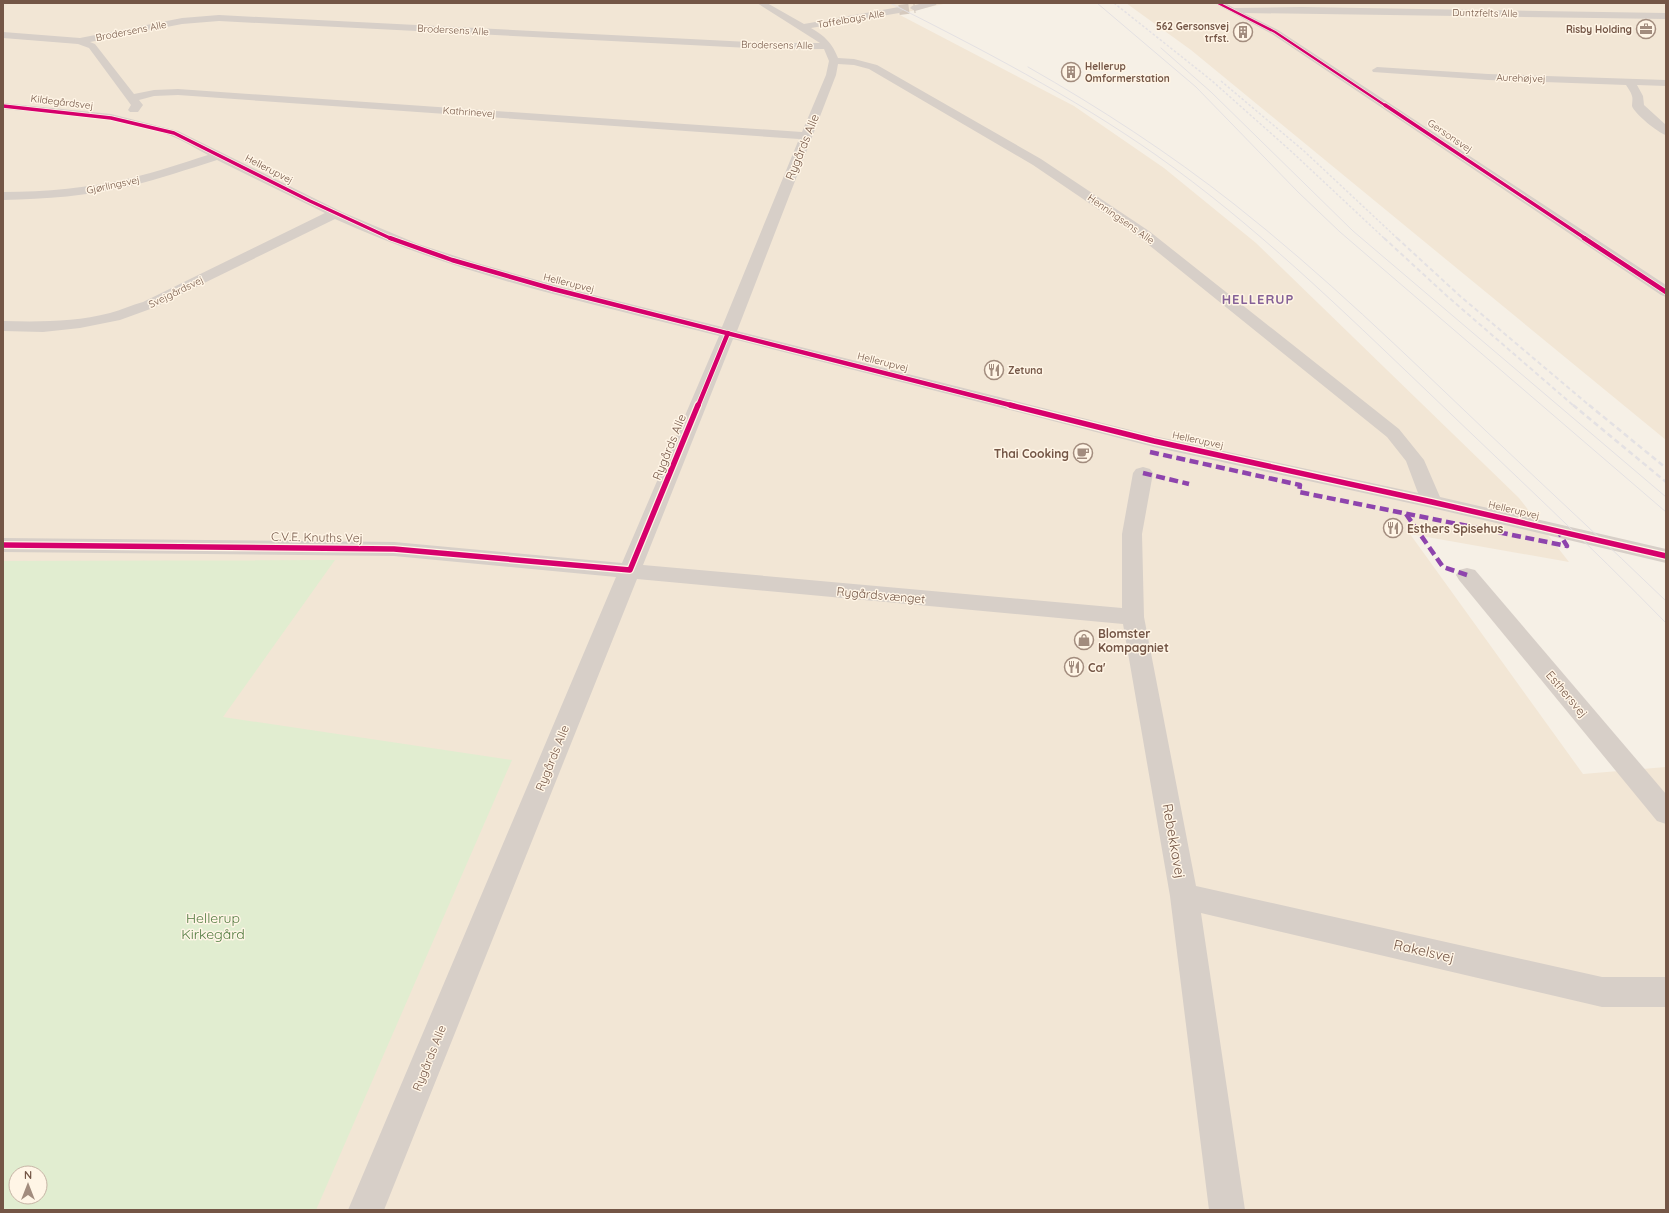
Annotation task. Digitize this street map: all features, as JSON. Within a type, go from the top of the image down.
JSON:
[{"type":"street","points":[[761,3],[821,38],[828,46],[834,61]]},
{"type":"street","points":[[915,8],[933,3]]},
{"type":"street","name":"Gersonsvej","points":[[1218,3],[1244,10],[1272,27],[1275,32]]},
{"type":"street","points":[[201,18],[217,7]]},
{"type":"street","name":"Gersonsvej","points":[[1231,7],[1275,32],[1666,292]]},
{"type":"street","points":[[1588,7],[1601,15]]},
{"type":"street","name":"Taffelbays Alle","points":[[803,27],[899,10]]},
{"type":"street","name":"Duntzfelts Alle","points":[[1244,10],[1666,16]]},
{"type":"street","name":"Brodersens Alle","points":[[80,41],[201,18],[219,18],[770,46],[828,46]]},
{"type":"street","points":[[3,35],[80,41],[92,46],[137,105],[134,110],[119,120]]},
{"type":"street","name":"Rygårds Alle","points":[[366,1210],[728,333],[831,76],[834,61]]},
{"type":"street","name":"Henningsens Alle","points":[[834,61],[854,62],[873,67],[908,86],[1038,162],[1144,234],[1393,432],[1415,460],[1432,502]]},
{"type":"street","name":"Aurehøjvej","points":[[1377,70],[1666,83]]},
{"type":"street","points":[[1630,82],[1638,96],[1638,106],[1646,116],[1666,131]]},
{"type":"street","name":"Kathrinevej","points":[[132,98],[178,92],[806,136]]},
{"type":"street","name":"Kildegårdsvej","points":[[3,106],[119,120]]},
{"type":"street","name":"Hellerupvej","points":[[119,120],[153,126],[174,133],[336,213],[394,239],[482,269],[553,289],[1154,441],[1432,502],[1666,556]]},
{"type":"street","name":"Gjørlingsvej","points":[[3,196],[32,196],[93,190],[132,182],[219,155]]},
{"type":"street","name":"Svejgårdsvej","points":[[3,326],[43,327],[114,317],[148,305],[336,213]]},
{"type":"street","name":"Rebekkavej","points":[[1143,473],[1132,534],[1133,616],[1184,896],[1227,1210]]},
{"type":"street","name":"C.V.E. Knuths Vej","points":[[3,545],[394,549],[630,570]]},
{"type":"street","name":"Rygårdsvænget","points":[[630,570],[924,599],[1133,616]]},
{"type":"street","name":"Esthersvej","points":[[1467,575],[1666,813]]},
{"type":"street","name":"Rakelsvej","points":[[1184,896],[1602,992],[1666,992]]},
{"type":"shaded area","points":[[3,3],[948,3],[898,14],[1074,106],[1164,168],[1256,243],[1519,498],[1569,562],[1410,534],[1583,774],[1666,767],[1666,1210],[3,1210]]},
{"type":"shaded area","points":[[1126,3],[1666,3],[1666,440],[1191,50]]},
{"type":"green space","name":"Hellerup Kirkegård","points":[[335,560],[223,717],[512,760],[316,1210],[3,1210],[3,561]]},
{"type":"tunnel","points":[[899,10],[915,8]]},
{"type":"tram line","points":[[890,3],[1026,74],[1092,113],[1156,155],[1228,209],[1296,268],[1363,330],[1578,535],[1666,623]]},
{"type":"tram line","points":[[1097,3],[1196,87],[1298,192],[1340,232],[1666,512]]},
{"type":"tram line","points":[[1161,48],[1211,92],[1353,231],[1666,497]]},
{"type":"tram line","points":[[1028,67],[1108,115],[1159,149],[1209,185],[1267,231],[1363,314],[1666,601]]},
{"type":"railway","points":[[1114,3],[1211,80],[1292,152],[1385,239]]},
{"type":"railway","points":[[1221,81],[1304,151],[1398,239]]},
{"type":"railway","points":[[1384,238],[1447,296],[1574,406]]},
{"type":"railway","points":[[1397,238],[1460,296],[1590,406]]},
{"type":"railway","points":[[1573,405],[1666,482]]},
{"type":"railway","points":[[1589,405],[1666,468]]},
{"type":"marked path","points":[[1150,452],[1300,485],[1299,492],[1567,546],[1558,531]]},
{"type":"marked path","points":[[1143,473],[1189,484]]},
{"type":"marked path","points":[[1406,514],[1443,567],[1467,575]]},
{"type":"cycle path","points":[[1218,3],[1275,32],[1666,292]]},
{"type":"cycle path","points":[[3,106],[68,112],[111,118],[174,133],[310,201],[393,239],[452,260],[553,289],[1154,441],[1432,502],[1666,556]]},
{"type":"cycle path","points":[[3,545],[394,549],[630,570],[728,333]]},
{"type":"place","name":"Risby Holding","points":[[1646,29]]},
{"type":"place","name":"562 Gersonsvej trfst.","points":[[1243,32]]},
{"type":"place","name":"Hellerup Omformerstation","points":[[1071,72]]},
{"type":"place","name":"Zetuna","points":[[994,370]]},
{"type":"place","name":"Thai Cooking","points":[[1083,453]]},
{"type":"place","name":"Esthers Spisehus","points":[[1393,528]]},
{"type":"place","name":"Blomster Kompagniet","points":[[1084,640]]},
{"type":"place","name":"Ca'","points":[[1074,667]]},
{"type":"district","name":"HELLERUP","points":[[1258,299]]}]
